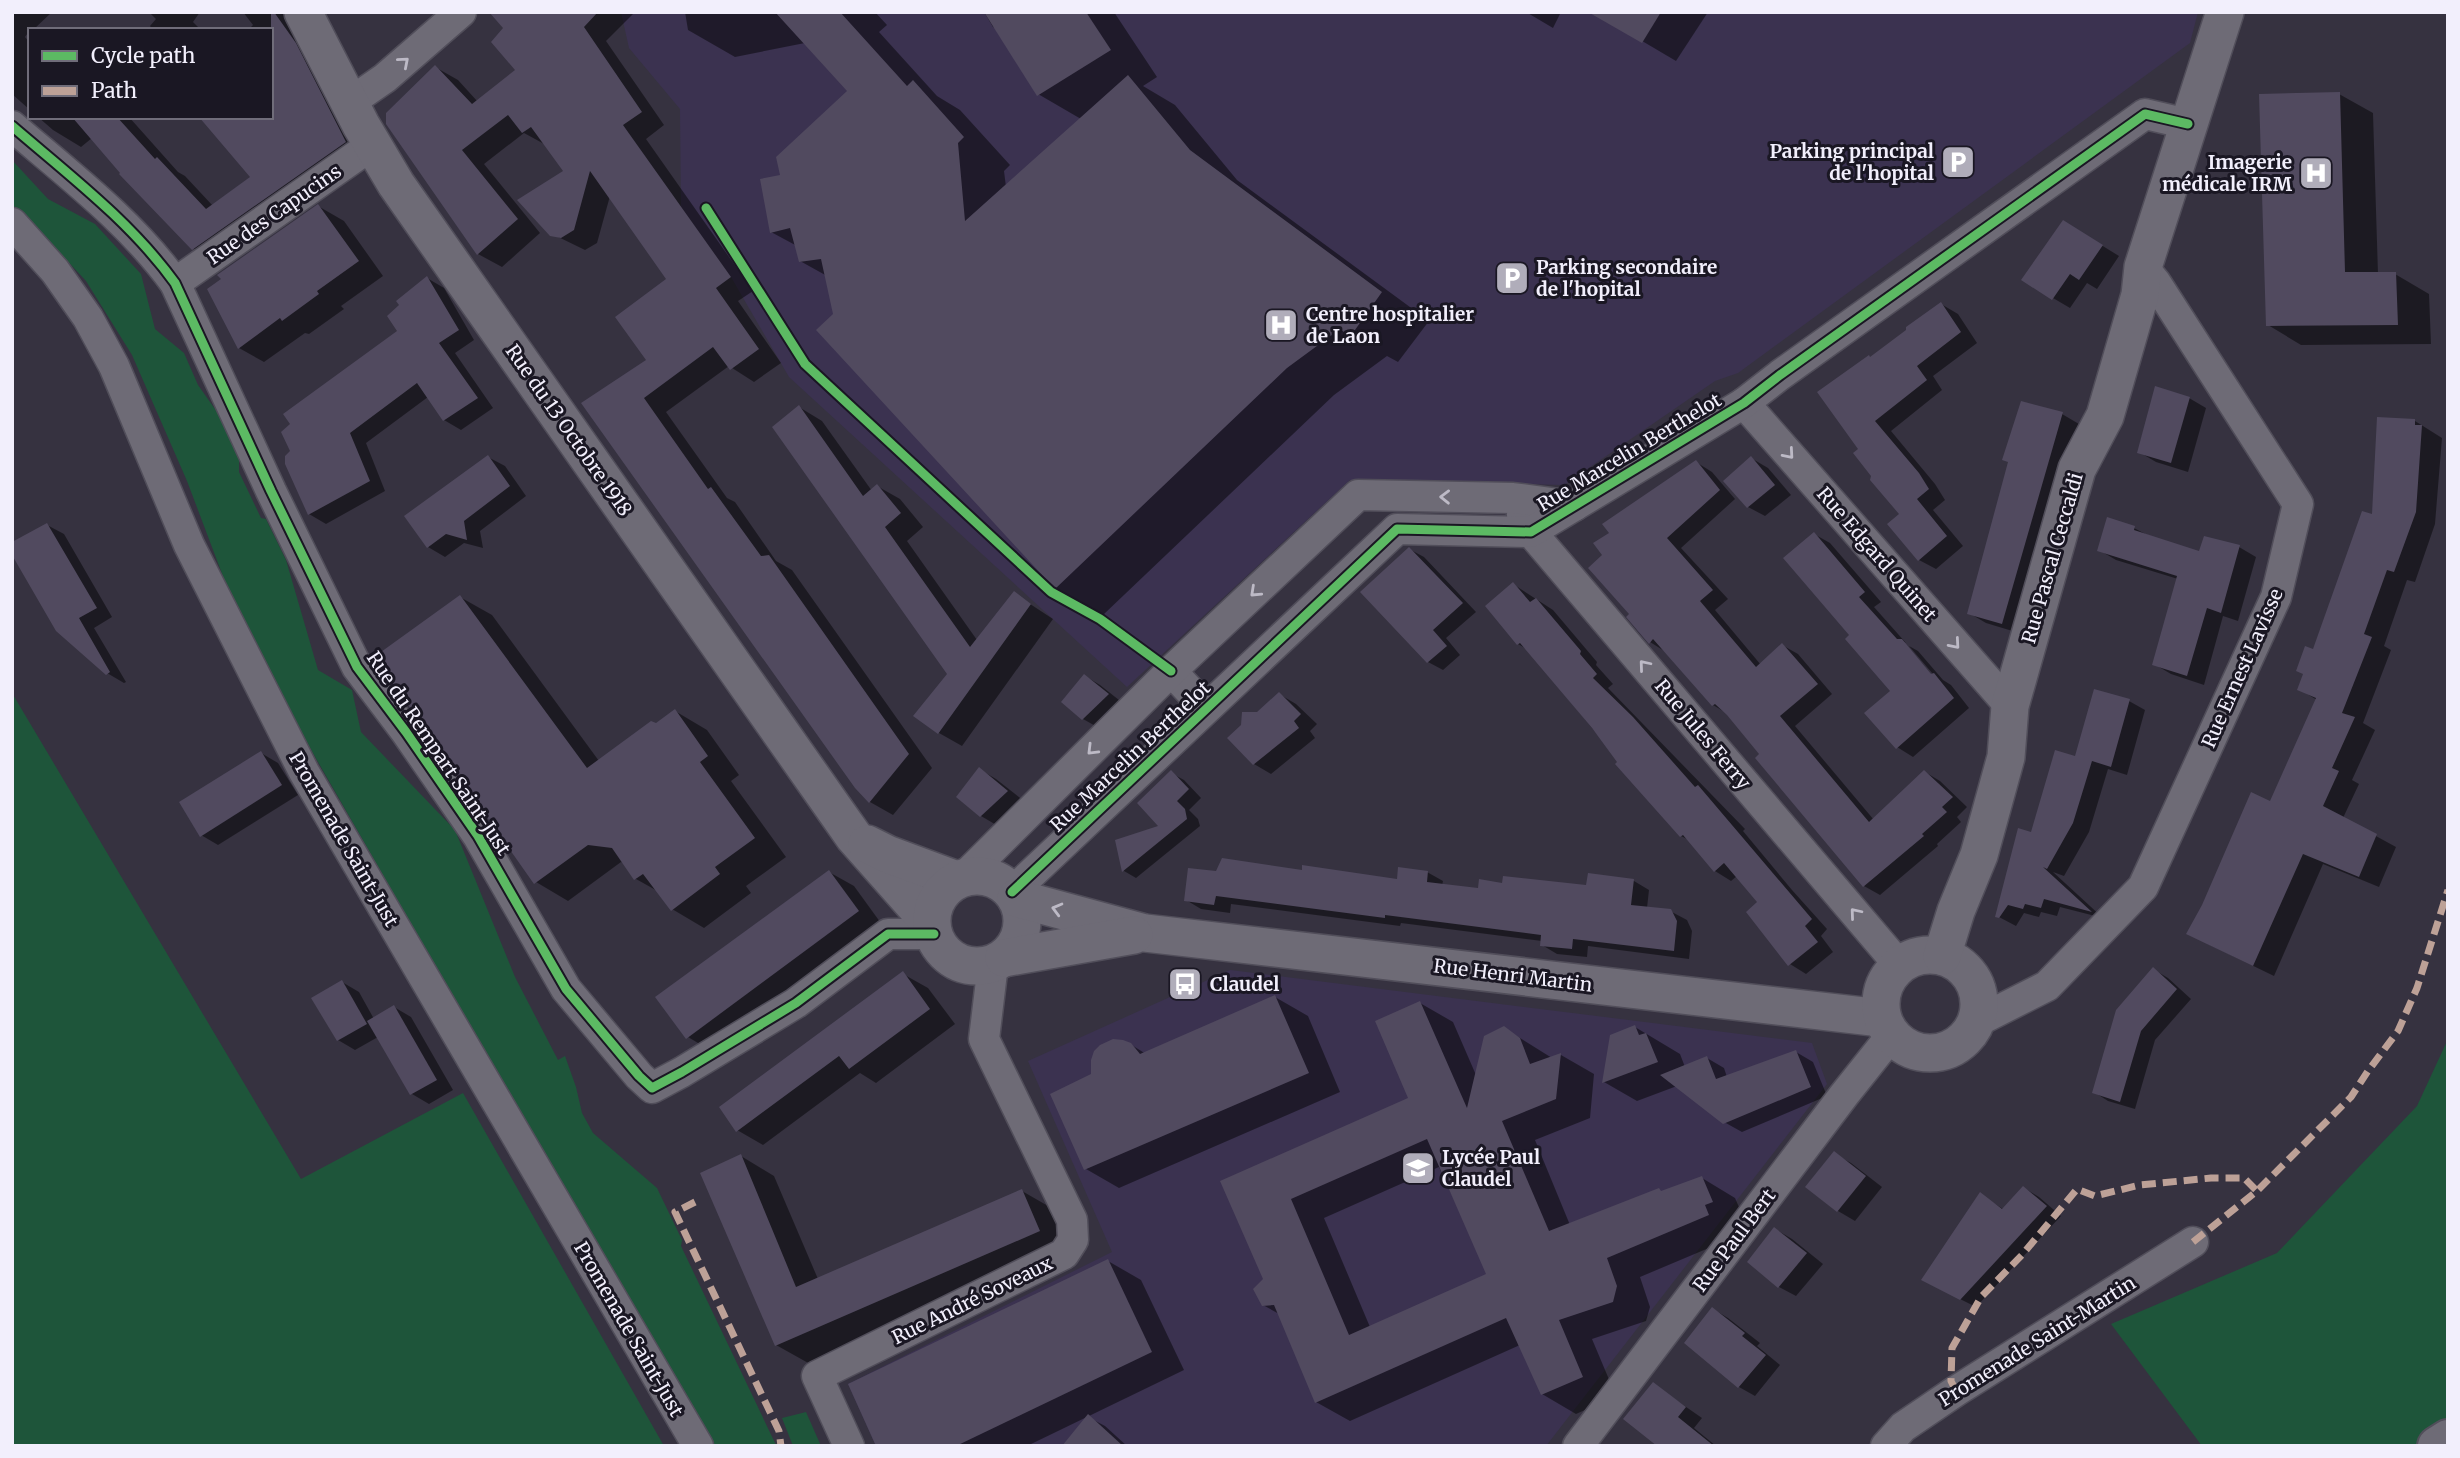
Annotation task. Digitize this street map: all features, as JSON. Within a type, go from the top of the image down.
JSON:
[{"type":"main road","points":[[2437,1446],[2448,1439]]},
{"type":"street","name":"Rue du 13 Octobre 1918","points":[[303,12],[372,145],[420,218],[854,837],[933,929]]},
{"type":"street","points":[[349,103],[385,78],[461,12]]},
{"type":"street","points":[[2188,124],[2225,12]]},
{"type":"street","name":"Rue Marcelin Berthelot","points":[[1014,895],[1206,708],[1397,528],[1531,532],[1744,403],[2145,114],[2188,124]]},
{"type":"street","name":"Rue Pascal Ceccaldi","points":[[1942,956],[1955,911],[1979,855],[2006,757],[2010,706],[2077,469],[2105,416],[2140,296],[2143,267],[2188,124]]},
{"type":"street","name":"Rue du Rempart Saint-Just","points":[[12,126],[125,226],[156,257],[175,283],[271,491],[357,667],[478,836],[566,989],[652,1088],[796,1003],[888,933],[933,929]]},
{"type":"street","name":"Rue des Capucins","points":[[175,283],[372,145]]},
{"type":"street","name":"Promenade Saint-Just","points":[[12,223],[55,271],[88,318],[114,366],[189,545],[304,772],[698,1446]]},
{"type":"street","name":"Rue Ernest Lavisse","points":[[1976,1022],[2047,986],[2143,887],[2276,597],[2298,504],[2156,283],[2143,267]]},
{"type":"street","name":"Rue Edgard Quinet","points":[[1744,403],[2010,706]]},
{"type":"street","name":"Rue Marcelin Berthelot","points":[[960,878],[1171,671],[1357,495],[1513,498],[1574,506]]},
{"type":"street","name":"Rue Jules Ferry","points":[[1513,498],[1531,532],[1899,965]]},
{"type":"street","points":[[1171,671],[1206,708]]},
{"type":"street","name":"Rue du 13 Octobre 1918","points":[[854,837],[887,854],[960,878]]},
{"type":"street","points":[[978,875],[991,878],[1003,883],[1014,895],[1023,924],[1020,937],[1014,948],[998,961],[978,967],[964,965],[940,948],[933,929],[937,899],[960,878],[978,875]]},
{"type":"street","name":"Rue Henri Martin","points":[[1014,895],[1145,933],[1886,1027]]},
{"type":"street","name":"Rue Henri Martin","points":[[998,961],[1145,933]]},
{"type":"street","points":[[1927,954],[1942,956],[1957,963],[1969,975],[1977,989],[1980,1006],[1976,1022],[1968,1037],[1954,1048],[1938,1053],[1921,1053],[1905,1048],[1886,1027],[1880,1003],[1882,988],[1889,975],[1912,957],[1927,954]]},
{"type":"street","name":"Rue André Soveaux","points":[[849,1446],[817,1376],[1064,1254],[1073,1240],[1072,1220],[984,1039],[998,961]]},
{"type":"street","name":"Rue Paul Bert","points":[[1578,1446],[1836,1106],[1886,1027]]},
{"type":"street","name":"Promenade Saint-Martin","points":[[1886,1446],[1903,1427],[1956,1391],[2193,1242]]},
{"type":"shaded area","name":"Centre hospitalier de Laon","points":[[621,12],[2198,12],[2190,43],[1738,373],[1715,381],[1564,485],[1350,480],[1127,687],[789,377],[731,277],[681,207],[680,109],[629,48]]},
{"type":"shaded area","name":"Lycée Paul Claudel","points":[[1230,970],[1812,1043],[1827,1084],[1546,1446],[876,1446],[848,1384],[1112,1252],[1028,1061]]},
{"type":"green space","points":[[12,160],[48,199],[95,224],[141,274],[155,329],[184,353],[198,385],[239,443],[239,472],[261,518],[266,519],[286,560],[318,670],[352,690],[361,732],[455,830],[515,977],[558,1060],[565,1056],[582,1113],[593,1133],[657,1188],[682,1240],[681,1246],[776,1445],[711,1446],[314,755],[235,608],[187,481],[132,355],[86,281],[12,205]]},
{"type":"green space","points":[[12,693],[301,1179],[463,1093],[664,1446],[12,1446]]},
{"type":"green space","points":[[2448,1039],[2448,1446],[2202,1446],[2111,1324],[2277,1253],[2417,1106]]},
{"type":"green space","points":[[806,1412],[821,1446],[793,1446],[782,1418]]},
{"type":"building","points":[[271,12],[274,12],[296,43],[346,142],[192,250],[119,174],[74,119],[119,119],[206,209],[250,177],[201,119],[273,119]]},
{"type":"building","points":[[489,12],[598,12],[584,27],[642,112],[623,125],[731,277],[716,288],[759,349],[730,370],[713,347],[644,398],[708,489],[711,487],[761,556],[769,555],[909,754],[869,803],[855,788],[581,403],[646,360],[615,317],[666,279],[590,171],[574,230],[561,238],[550,236],[517,200],[563,171],[531,127],[522,133],[508,115],[462,150],[518,219],[477,255],[386,124],[386,113],[435,65],[472,104],[515,70],[491,42],[503,28]]},
{"type":"building","points":[[775,12],[840,12],[907,86],[913,80],[964,137],[958,143],[965,221],[1128,75],[1190,150],[1382,292],[1350,337],[1340,329],[1287,368],[1055,589],[816,330],[833,314],[821,259],[799,262],[790,228],[770,233],[760,179],[780,175],[776,157],[847,91]]},
{"type":"building","points":[[984,12],[1086,12],[1111,50],[1037,96]]},
{"type":"building","points":[[1588,12],[1661,12],[1642,43]]},
{"type":"building","points":[[2340,92],[2345,272],[2396,272],[2398,325],[2266,326],[2259,94]]},
{"type":"building","points":[[318,204],[359,261],[317,291],[319,294],[282,321],[280,318],[238,349],[207,289],[221,279],[217,275]]},
{"type":"building","points":[[2063,220],[2103,245],[2079,280],[2070,274],[2052,300],[2021,280]]},
{"type":"building","points":[[427,276],[459,330],[439,343],[478,398],[443,421],[417,383],[350,433],[370,481],[308,515],[285,464],[285,456],[290,451],[281,432],[290,424],[283,414],[397,331],[387,316],[399,305],[396,301]]},
{"type":"building","points":[[1941,302],[1961,332],[1917,366],[1927,380],[1875,421],[1919,473],[1929,489],[1917,499],[1947,536],[1918,561],[1887,524],[1899,514],[1870,480],[1871,476],[1853,453],[1858,449],[1817,392],[1869,355],[1870,357]]},
{"type":"building","points":[[2155,386],[2190,397],[2171,463],[2137,453]]},
{"type":"building","points":[[2021,401],[2063,412],[2002,624],[1967,614],[2008,462],[2002,460]]},
{"type":"building","points":[[799,405],[863,496],[877,484],[901,513],[885,527],[970,647],[1014,591],[1031,604],[938,734],[913,716],[947,674],[772,427]]},
{"type":"building","points":[[2377,417],[2415,419],[2415,425],[2422,425],[2416,512],[2394,572],[2387,570],[2364,634],[2372,637],[2342,713],[2355,717],[2332,768],[2339,771],[2323,806],[2377,834],[2359,877],[2303,854],[2253,966],[2186,934],[2202,905],[2251,792],[2270,801],[2316,698],[2297,690],[2303,674],[2296,671],[2305,646],[2313,649],[2362,511],[2372,514]]},
{"type":"building","points":[[488,455],[510,486],[464,521],[467,540],[446,534],[427,548],[404,516]]},
{"type":"building","points":[[1751,456],[1775,485],[1747,508],[1723,481]]},
{"type":"building","points":[[1696,460],[1720,490],[1667,538],[1713,590],[1700,601],[1756,667],[1782,643],[1818,684],[1780,716],[1869,822],[1924,770],[1953,797],[1942,807],[1947,812],[1922,834],[1924,836],[1863,887],[1755,758],[1759,754],[1727,715],[1715,704],[1712,706],[1653,639],[1649,644],[1626,617],[1629,614],[1588,568],[1602,555],[1593,543],[1609,533],[1602,524]]},
{"type":"building","points":[[2107,517],[2135,526],[2134,530],[2199,551],[2204,536],[2240,545],[2221,613],[2207,608],[2187,676],[2152,665],[2177,576],[2097,551]]},
{"type":"building","points":[[47,523],[97,608],[79,618],[110,672],[106,675],[56,631],[12,555],[12,542]]},
{"type":"building","points":[[1814,532],[1865,592],[1859,597],[1897,639],[1902,639],[1931,674],[1934,673],[1954,698],[1896,749],[1864,713],[1890,691],[1845,639],[1849,635],[1783,558]]},
{"type":"building","points":[[1409,547],[1463,603],[1433,630],[1447,646],[1427,663],[1360,592]]},
{"type":"building","points":[[1513,582],[1530,602],[1536,598],[1581,651],[1580,654],[1597,674],[1593,678],[1633,717],[1695,787],[1698,785],[1812,919],[1805,926],[1818,942],[1788,966],[1746,912],[1757,902],[1724,863],[1714,872],[1683,835],[1680,837],[1615,764],[1617,762],[1592,728],[1485,606]]},
{"type":"building","points":[[460,595],[587,768],[651,721],[656,723],[675,709],[708,756],[700,762],[755,838],[715,867],[720,874],[671,911],[643,874],[634,880],[612,848],[588,845],[534,884],[374,657]]},
{"type":"building","points":[[1084,674],[1109,694],[1082,720],[1061,702]]},
{"type":"building","points":[[2094,689],[2130,699],[2111,767],[2092,761],[2073,823],[2047,869],[2043,867],[2092,912],[2044,899],[2041,908],[2025,904],[2023,909],[2008,905],[1999,918],[1995,917],[2018,828],[2031,832],[2055,750],[2075,756]]},
{"type":"building","points":[[1279,692],[1301,714],[1294,721],[1299,728],[1253,765],[1227,738],[1241,725],[1242,712],[1257,712]]},
{"type":"building","points":[[261,751],[282,785],[200,837],[179,802]]},
{"type":"building","points":[[979,767],[1008,791],[980,817],[956,797]]},
{"type":"building","points":[[1171,770],[1189,789],[1177,801],[1185,809],[1187,819],[1122,872],[1115,840],[1158,826],[1137,803]]},
{"type":"building","points":[[1222,858],[1302,870],[1302,865],[1397,879],[1398,867],[1428,871],[1427,882],[1478,888],[1479,879],[1502,883],[1503,876],[1586,885],[1588,873],[1634,879],[1631,905],[1671,909],[1677,921],[1674,951],[1573,939],[1572,949],[1540,946],[1541,935],[1385,915],[1385,918],[1216,896],[1214,905],[1184,901],[1188,868],[1216,871]]},
{"type":"building","points":[[829,870],[859,911],[686,1039],[655,997]]},
{"type":"building","points":[[2153,967],[2177,989],[2141,1031],[2120,1102],[2092,1093],[2116,1010]]},
{"type":"building","points":[[903,971],[930,1009],[849,1069],[839,1056],[736,1132],[719,1107]]},
{"type":"building","points":[[342,980],[367,1024],[337,1041],[311,998]]},
{"type":"building","points":[[1275,995],[1309,1073],[1084,1170],[1050,1094],[1091,1074],[1091,1060],[1100,1045],[1113,1039],[1123,1040],[1131,1043],[1140,1054]]},
{"type":"building","points":[[1420,1001],[1467,1108],[1484,1036],[1504,1026],[1520,1038],[1530,1064],[1561,1053],[1556,1099],[1502,1121],[1549,1231],[1659,1188],[1661,1191],[1702,1176],[1713,1202],[1705,1205],[1709,1215],[1607,1258],[1617,1286],[1613,1302],[1559,1320],[1583,1377],[1541,1395],[1506,1318],[1315,1403],[1274,1305],[1262,1306],[1253,1289],[1263,1279],[1220,1181],[1408,1098],[1375,1021]],"holes":[[[1427,1139],[1486,1274],[1349,1335],[1291,1199]]]},
{"type":"building","points":[[394,1005],[437,1080],[410,1095],[367,1021]]},
{"type":"building","points":[[1635,1025],[1639,1035],[1646,1033],[1658,1062],[1602,1083],[1610,1035]]},
{"type":"building","points":[[1796,1050],[1811,1087],[1723,1124],[1660,1075],[1707,1056],[1716,1079]]},
{"type":"building","points":[[1834,1151],[1866,1176],[1837,1212],[1805,1187]]},
{"type":"building","points":[[741,1154],[796,1287],[1022,1189],[1040,1231],[775,1346],[700,1173]]},
{"type":"building","points":[[2023,1186],[2047,1206],[1960,1300],[1921,1280],[1980,1192],[2002,1209]]},
{"type":"building","points":[[1774,1227],[1807,1253],[1778,1288],[1747,1262]]},
{"type":"building","points":[[1108,1259],[1152,1352],[956,1446],[876,1446],[848,1384]]},
{"type":"building","points":[[1712,1307],[1745,1333],[1742,1336],[1766,1355],[1738,1388],[1684,1343]]},
{"type":"building","points":[[1653,1382],[1686,1407],[1678,1417],[1714,1446],[1657,1446],[1623,1419]]},
{"type":"building","points":[[1088,1414],[1123,1446],[1062,1446]]},
{"type":"marked path","points":[[2193,1242],[2257,1191],[2351,1097],[2398,1031],[2417,988],[2448,890]]},
{"type":"marked path","points":[[1956,1391],[1951,1381],[1952,1348],[1981,1297],[2022,1255],[2077,1189],[2095,1196],[2140,1185],[2211,1178],[2244,1178],[2257,1191]]},
{"type":"marked path","points":[[695,1202],[675,1212],[779,1431],[781,1446]]},
{"type":"cycle path","points":[[1012,892],[1397,529],[1531,532],[1744,403],[2145,114],[2188,124]]},
{"type":"cycle path","points":[[12,126],[119,219],[175,283],[271,491],[357,667],[478,836],[566,989],[652,1088],[796,1003],[888,934],[934,934]]},
{"type":"cycle path","points":[[706,208],[805,364],[1051,592],[1100,619],[1171,671]]},
{"type":"place","name":"Parking principal de l'hopital","points":[[1958,162]]},
{"type":"place","name":"Imagerie médicale IRM","points":[[2316,173]]},
{"type":"place","name":"Parking secondaire de l'hopital","points":[[1512,278]]},
{"type":"place","name":"Centre hospitalier de Laon","points":[[1281,325]]},
{"type":"place","name":"Claudel","points":[[1185,984]]},
{"type":"place","name":"Lycée Paul Claudel","points":[[1418,1168]]}]
